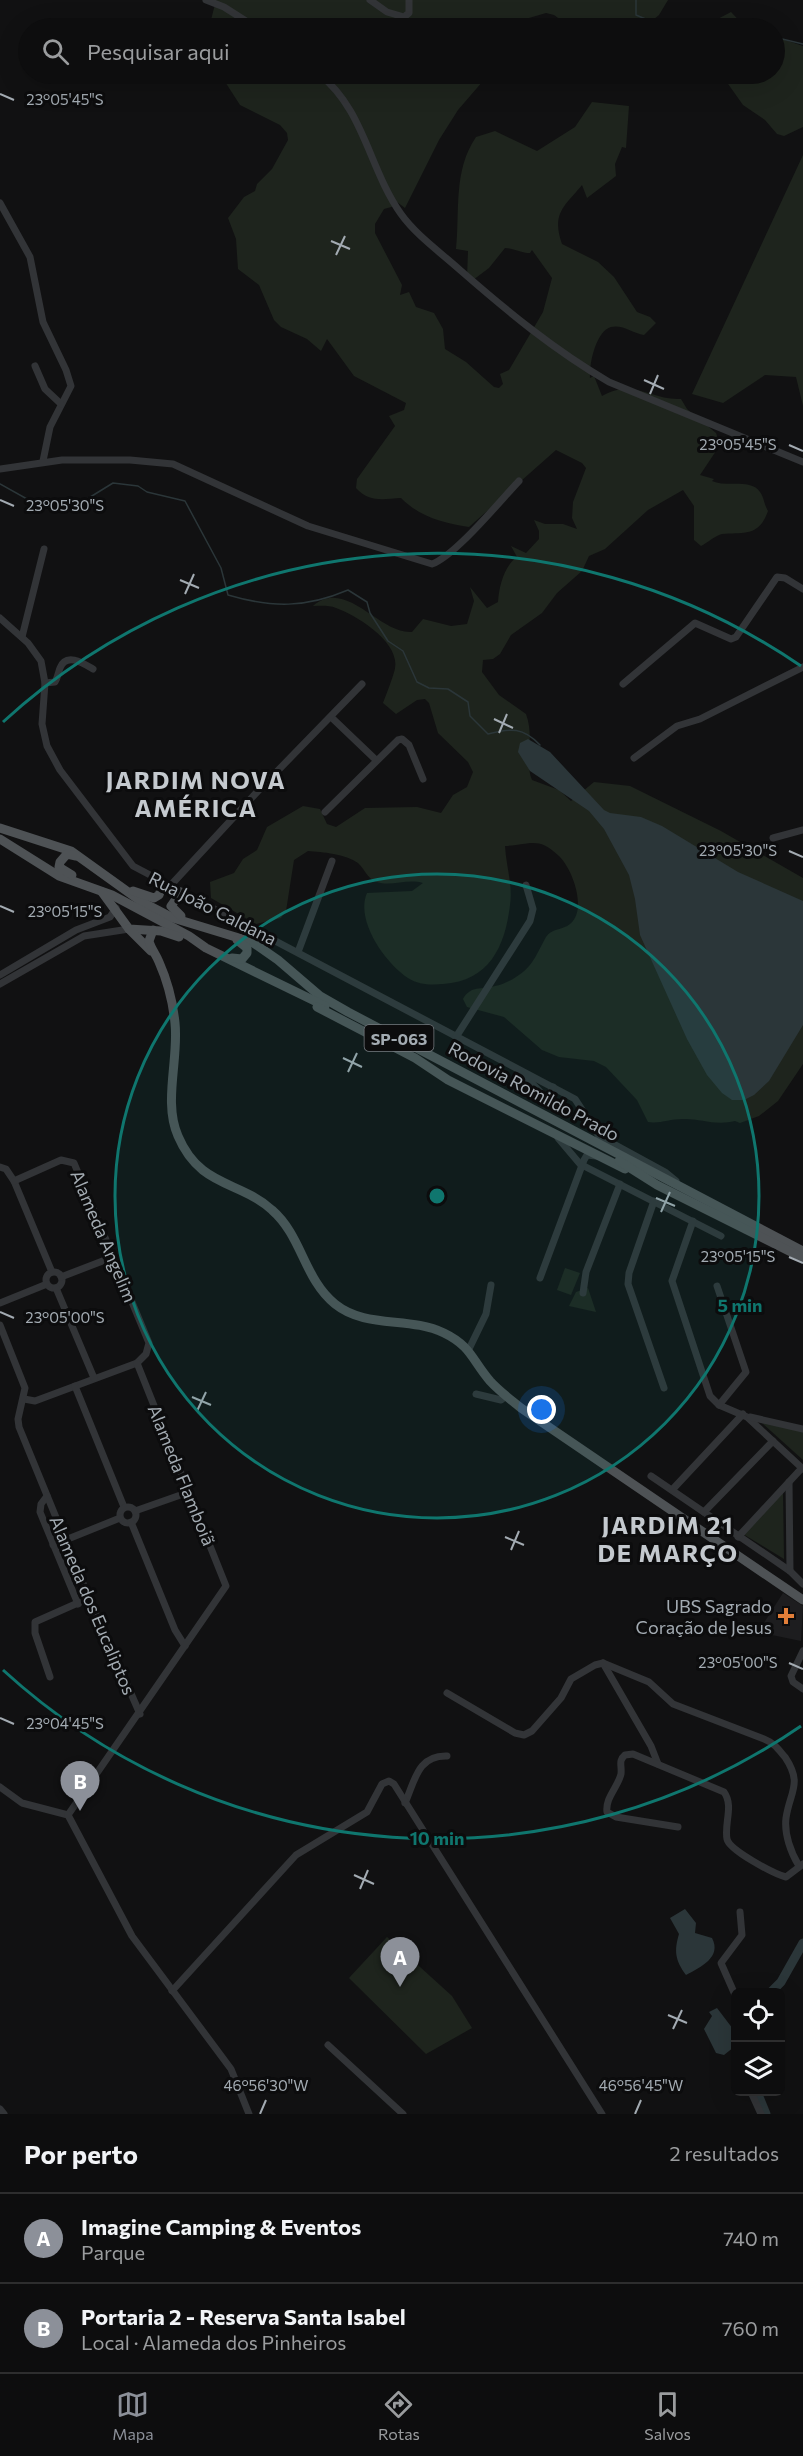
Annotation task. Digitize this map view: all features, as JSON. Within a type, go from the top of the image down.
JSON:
[{"type":"main road","name":"Rodovia Romildo Prado","points":[[0,828],[55,844],[92,864],[142,902],[194,925],[252,942],[331,1003],[803,1251]]},
{"type":"main road","name":"Rodovia Romildo Prado","points":[[0,839],[59,876],[135,907],[203,948],[310,998],[599,1150],[650,1178],[657,1185],[803,1258]]},
{"type":"main road","points":[[155,954],[129,929],[103,893],[86,881],[63,872],[59,867],[63,857],[70,854],[92,864],[130,889],[151,898],[159,895],[167,885]]},
{"type":"main road","points":[[181,892],[173,900],[171,908],[194,925],[234,938],[248,950],[245,957],[234,959],[203,948]]},
{"type":"main road","points":[[129,929],[170,933],[203,948],[397,1048],[448,1080],[657,1185]]},
{"type":"main road","points":[[153,930],[148,939],[169,992],[175,1024],[172,1113],[175,1130],[195,1164],[222,1184],[271,1208],[289,1226],[316,1282],[336,1305],[373,1320],[433,1328],[469,1349],[489,1380],[506,1396],[803,1600]]},
{"type":"street","points":[[206,0],[224,7],[241,18]]},
{"type":"street","points":[[370,0],[387,12],[404,17],[409,13],[410,0]]},
{"type":"street","points":[[329,84],[360,126],[401,214],[423,238],[523,324],[580,365],[609,382],[803,462]]},
{"type":"street","points":[[0,203],[30,256],[43,322],[70,381],[70,391],[50,427],[44,461]]},
{"type":"street","points":[[35,366],[45,389],[61,404]]},
{"type":"street","points":[[0,469],[44,461],[130,460],[182,466],[252,502],[308,526],[432,564],[449,552],[519,481]]},
{"type":"street","points":[[22,637],[44,549]]},
{"type":"street","points":[[623,684],[695,623],[731,639],[736,638],[777,577],[785,578],[803,589]]},
{"type":"street","name":"Rua João Caldana","points":[[0,618],[22,637],[40,661],[45,684],[44,736],[60,770],[123,855],[142,872],[575,1099],[598,1136],[665,1172],[688,1191]]},
{"type":"street","points":[[45,684],[55,682],[60,666],[69,660],[76,660],[93,669]]},
{"type":"street","points":[[634,758],[677,726],[700,718],[803,667]]},
{"type":"street","points":[[167,885],[362,684]]},
{"type":"street","points":[[331,717],[376,760]]},
{"type":"street","points":[[325,812],[398,740],[402,739],[409,745],[423,778]]},
{"type":"street","points":[[773,838],[803,830]]},
{"type":"street","points":[[298,952],[332,861]]},
{"type":"street","points":[[456,1037],[530,921],[533,909],[526,885]]},
{"type":"street","points":[[0,975],[76,930],[110,917],[116,908]]},
{"type":"street","points":[[0,984],[84,936],[129,929]]},
{"type":"street","points":[[515,1067],[544,1096],[549,1096],[553,1087]]},
{"type":"street","points":[[556,1136],[582,1165],[721,1236]]},
{"type":"street","points":[[540,1278],[586,1156],[596,1156]]},
{"type":"street","name":"Alameda Angelim","points":[[14,1181],[61,1160],[74,1162],[146,1335],[149,1349],[137,1363]]},
{"type":"street","points":[[0,1167],[6,1169],[14,1181],[52,1272],[62,1277],[112,1257]]},
{"type":"street","points":[[583,1293],[585,1277],[620,1184]]},
{"type":"street","points":[[654,1201],[627,1279],[664,1388]]},
{"type":"street","points":[[693,1221],[672,1281],[709,1395],[719,1405],[745,1416],[803,1429]]},
{"type":"street","points":[[47,1284],[46,1277],[52,1272]]},
{"type":"street","points":[[56,1288],[60,1286],[62,1277]]},
{"type":"street","points":[[0,1303],[47,1284],[56,1288],[94,1378]]},
{"type":"street","points":[[469,1349],[486,1314],[491,1285]]},
{"type":"street","points":[[717,1286],[746,1372],[719,1405]]},
{"type":"street","points":[[0,1325],[25,1388],[24,1399],[35,1401],[137,1363]]},
{"type":"street","name":"Alameda Flamboiã","points":[[137,1363],[226,1586],[185,1646]]},
{"type":"street","points":[[75,1386],[124,1507]]},
{"type":"street","points":[[476,1394],[501,1400],[506,1396]]},
{"type":"street","name":"Alameda dos Eucaliptos","points":[[24,1399],[18,1424],[89,1599],[140,1714]]},
{"type":"street","points":[[738,1537],[803,1468],[745,1416]]},
{"type":"street","points":[[672,1490],[745,1416]]},
{"type":"street","points":[[704,1512],[773,1441]]},
{"type":"street","points":[[651,1476],[790,1571],[802,1583],[793,1593]]},
{"type":"street","points":[[789,1482],[790,1571]]},
{"type":"street","points":[[135,1511],[189,1492]]},
{"type":"street","name":"Alameda dos Eucaliptos","points":[[47,1496],[39,1512],[78,1604]]},
{"type":"street","points":[[124,1507],[135,1511]]},
{"type":"street","points":[[124,1507],[120,1511],[120,1518],[125,1523],[135,1519],[135,1511]]},
{"type":"street","points":[[53,1545],[120,1518]]},
{"type":"street","points":[[68,1815],[185,1646],[175,1630],[131,1522]]},
{"type":"street","points":[[50,1677],[33,1626],[35,1622],[89,1599]]},
{"type":"street","points":[[803,1651],[790,1676],[793,1682],[803,1689]]},
{"type":"street","points":[[447,1693],[515,1733],[524,1735],[532,1731],[561,1698],[571,1679],[596,1665],[603,1664],[642,1678],[670,1702],[764,1739],[777,1747],[796,1777],[794,1794],[786,1820],[791,1851],[801,1865],[791,1876],[784,1877],[731,1847],[726,1839],[729,1799],[724,1791],[630,1754],[622,1757],[620,1776],[606,1809],[609,1814],[678,1827]]},
{"type":"street","points":[[603,1664],[651,1746],[658,1764]]},
{"type":"street","points":[[405,1803],[424,1762],[432,1756],[447,1756]]},
{"type":"street","points":[[172,1990],[296,1855],[369,1809],[384,1782],[389,1780],[394,1784],[602,2114]]},
{"type":"street","points":[[0,1787],[22,1803],[68,1815],[123,1920],[231,2069],[249,2114]]},
{"type":"street","points":[[732,1988],[721,1963],[742,1935],[740,1912]]},
{"type":"street","points":[[328,2045],[403,2114]]},
{"type":"street","points":[[753,2096],[761,2114]]},
{"type":"street","points":[[0,2109],[4,2114]]},
{"type":"shaded area","points":[[216,0],[668,0],[655,18],[558,18],[546,13],[529,18],[212,18]]},
{"type":"shaded area","points":[[731,12],[737,18],[720,18]]},
{"type":"shaded area","points":[[785,40],[803,46],[803,127],[784,136],[777,134],[765,120],[743,105],[728,84],[785,84]]},
{"type":"shaded area","points":[[226,84],[480,84],[458,110],[439,140],[405,208],[397,202],[395,206],[384,209],[375,224],[375,233],[402,285],[400,295],[409,292],[416,307],[434,313],[443,329],[445,349],[466,362],[494,387],[499,388],[503,384],[500,374],[509,370],[543,312],[552,278],[532,250],[527,253],[505,248],[489,268],[473,280],[467,278],[468,251],[456,249],[459,191],[469,150],[476,137],[495,131],[537,151],[575,127],[592,102],[629,106],[626,148],[622,147],[615,164],[616,176],[587,198],[582,185],[565,205],[558,225],[562,244],[598,262],[614,277],[637,312],[650,317],[656,323],[644,335],[615,326],[606,330],[594,349],[590,378],[594,376],[602,396],[624,389],[681,399],[687,409],[716,433],[720,445],[700,475],[714,479],[712,481],[718,483],[744,484],[756,488],[768,511],[760,525],[750,532],[722,534],[701,546],[694,540],[694,506],[683,490],[648,510],[605,549],[589,556],[582,571],[557,593],[542,613],[511,635],[500,654],[493,659],[483,660],[482,672],[499,695],[526,714],[530,732],[529,765],[532,780],[559,790],[571,801],[594,782],[630,786],[721,831],[803,878],[803,1064],[778,1101],[759,1116],[740,1123],[689,1119],[648,1122],[637,1100],[606,1067],[594,1061],[559,1057],[542,1050],[504,1017],[467,1007],[463,999],[469,992],[503,984],[522,973],[534,959],[548,934],[567,926],[575,918],[578,899],[573,879],[559,856],[545,846],[534,843],[505,846],[511,898],[508,920],[499,948],[483,969],[459,981],[443,984],[416,982],[399,971],[374,940],[365,916],[364,904],[367,893],[412,891],[423,883],[377,882],[370,878],[358,863],[347,857],[308,851],[294,860],[286,911],[281,918],[256,924],[211,898],[210,882],[234,873],[243,859],[257,850],[267,827],[303,806],[320,809],[327,824],[336,827],[365,808],[417,807],[441,813],[453,795],[467,787],[473,772],[468,762],[438,733],[429,703],[425,699],[417,700],[396,714],[383,703],[395,668],[395,658],[384,639],[365,623],[344,612],[330,606],[313,606],[325,599],[338,598],[350,602],[400,631],[412,632],[423,619],[451,626],[467,624],[474,601],[470,587],[487,608],[498,602],[503,577],[512,561],[517,557],[511,546],[526,553],[539,539],[539,531],[534,520],[545,524],[563,524],[577,529],[572,518],[573,502],[586,468],[582,463],[556,450],[469,527],[432,518],[408,505],[401,498],[371,498],[356,488],[357,479],[395,426],[389,416],[404,410],[406,403],[354,376],[327,339],[321,351],[307,339],[281,327],[274,320],[259,285],[238,269],[236,239],[228,218],[244,197],[255,191],[257,184],[272,169],[288,140],[287,133],[280,125],[240,105]]},
{"type":"shaded area","points":[[803,155],[803,406],[796,377],[765,375],[723,403],[692,394]]},
{"type":"shaded area","points":[[528,739],[550,752],[604,810],[610,813],[641,817],[662,826],[738,872],[803,901],[803,1025],[769,1081],[754,1095],[744,1100],[732,1100],[722,1093],[707,1075],[687,1039],[640,935],[629,875],[604,829],[589,811],[530,771],[518,752],[520,743]]},
{"type":"shaded area","points":[[565,1268],[580,1273],[571,1295],[557,1290]]},
{"type":"shaded area","points":[[588,1288],[596,1312],[569,1306],[576,1292]]},
{"type":"shaded area","points":[[761,1422],[803,1431],[803,1460]]},
{"type":"shaded area","points":[[783,1491],[784,1559],[743,1534]]},
{"type":"shaded area","name":"UBS Sagrado Coração de Jesus","points":[[783,1593],[803,1606],[801,1641],[767,1634],[762,1626]]},
{"type":"shaded area","points":[[685,1909],[696,1923],[695,1933],[712,1938],[714,1945],[714,1951],[708,1961],[686,1975],[676,1955],[679,1934],[670,1918]]},
{"type":"shaded area","points":[[387,1937],[452,1996],[472,2028],[426,2054],[349,1978]]},
{"type":"shaded area","points":[[717,2008],[731,2026],[731,2049],[724,2055],[716,2053],[704,2029],[712,2016],[709,2012]]},
{"type":"waterway","points":[[636,0],[636,15],[643,18]]},
{"type":"waterway","points":[[785,40],[803,44]]},
{"type":"waterway","points":[[0,484],[36,504],[87,499],[113,483],[138,486],[147,492],[185,501],[221,568],[228,595],[259,602],[289,604],[318,600],[348,590],[367,602],[370,613],[388,641],[403,651],[417,682],[429,688],[448,689],[468,702],[470,716],[488,734],[516,730],[528,735],[540,745]]},
{"type":"waterway","points":[[775,1988],[781,1982],[803,1943]]},
{"type":"waterway","points":[[759,2096],[766,2114]]},
{"type":"place","name":"UBS Sagrado Coração de Jesus","points":[[786,1616]]},
{"type":"place","name":"Portaria 2 - Reserva Santa Isabel","points":[[80,1811]]},
{"type":"place","name":"Imagine Camping & Eventos","points":[[400,1987]]},
{"type":"district","name":"JARDIM NOVA AMÉRICA","points":[[196,793]]},
{"type":"district","name":"JARDIM 21 DE MARÇO","points":[[668,1538]]}]
